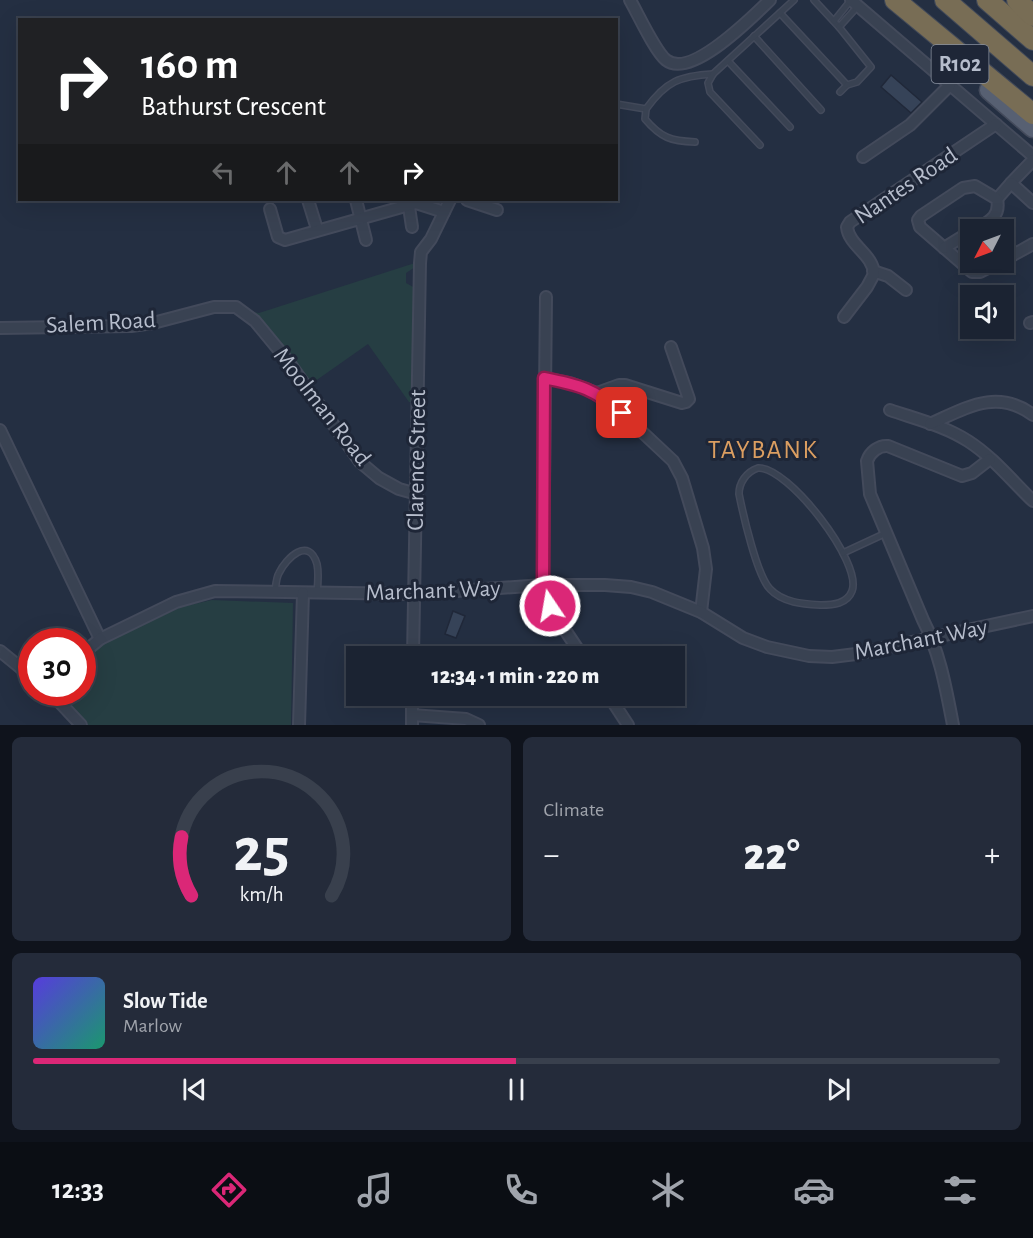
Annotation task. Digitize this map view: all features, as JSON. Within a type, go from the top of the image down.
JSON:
[{"type":"highway","points":[[895,0],[1033,114]]},
{"type":"highway","points":[[945,0],[1033,76]]},
{"type":"highway","points":[[987,0],[1033,40]]},
{"type":"highway","points":[[1017,0],[1033,15]]},
{"type":"main road","name":"R102","points":[[886,0],[1033,128]]},
{"type":"street","points":[[630,0],[659,50],[666,60],[673,63],[690,61],[710,52],[770,0]]},
{"type":"street","points":[[853,2],[1033,158],[997,199]]},
{"type":"street","points":[[863,157],[910,125],[950,85]]},
{"type":"street","name":"Nantes Road","points":[[873,271],[870,260],[848,233],[847,226],[850,222],[996,124]]},
{"type":"street","points":[[1011,183],[1033,203]]},
{"type":"street","points":[[960,263],[920,227],[918,220],[968,186],[975,186],[997,199],[999,207],[997,213],[990,219]]},
{"type":"street","points":[[308,201],[317,230]]},
{"type":"street","points":[[356,201],[366,240]]},
{"type":"street","points":[[270,209],[278,237],[285,240],[408,202],[420,203],[444,212],[450,201]]},
{"type":"street","points":[[471,201],[497,210]]},
{"type":"street","points":[[408,202],[412,227]]},
{"type":"street","name":"Clarence Street","points":[[413,646],[420,263],[421,252],[431,239],[444,212]]},
{"type":"street","points":[[944,248],[960,238]]},
{"type":"street","points":[[1014,254],[1033,244]]},
{"type":"street","points":[[844,317],[867,286],[873,271],[888,276],[906,290]]},
{"type":"street","points":[[546,297],[543,585],[553,612],[576,646]]},
{"type":"street","name":"Salem Road","points":[[0,328],[131,326],[153,323],[214,307],[236,307]]},
{"type":"street","name":"Moolman Road","points":[[236,307],[255,321],[288,361],[360,462],[379,478],[399,489],[417,494]]},
{"type":"street","points":[[597,393],[625,385],[682,403],[686,402],[689,399],[671,347]]},
{"type":"street","points":[[544,378],[570,383],[597,393],[642,431],[673,462],[678,470],[699,531],[705,560],[700,612]]},
{"type":"street","points":[[930,424],[987,401],[1014,405],[1033,415]]},
{"type":"street","points":[[890,410],[966,440],[990,459],[1033,501]]},
{"type":"street","points":[[0,430],[100,639]]},
{"type":"street","points":[[953,725],[939,656],[870,494],[867,461],[869,456],[883,446],[897,449],[962,476],[972,473],[990,459]]},
{"type":"street","name":"Marchant Way","points":[[96,642],[176,602],[215,591],[413,594],[543,585],[631,587],[670,598],[700,612],[743,638],[767,647],[809,656],[832,657],[932,639],[1033,616]]},
{"type":"street","points":[[299,725],[303,593]]},
{"type":"street","points":[[0,651],[18,665]]},
{"type":"street","points":[[63,706],[81,725]]},
{"type":"street","points":[[616,706],[628,725]]},
{"type":"street","points":[[412,720],[466,719],[479,725]]},
{"type":"lane","points":[[760,145],[708,89],[709,80],[794,0]]},
{"type":"lane","points":[[814,0],[871,67],[857,82],[847,85],[840,92]]},
{"type":"lane","points":[[834,21],[853,2]]},
{"type":"lane","points":[[839,27],[853,2]]},
{"type":"lane","points":[[780,13],[847,85]]},
{"type":"lane","points":[[754,36],[821,110]]},
{"type":"lane","points":[[728,61],[790,128]]},
{"type":"lane","points":[[695,142],[665,138],[645,119],[646,109],[667,86],[686,76],[713,74]]},
{"type":"lane","points":[[618,104],[646,109]]},
{"type":"lane","points":[[764,468],[775,473],[813,509],[843,553],[851,574],[853,588],[845,600],[840,603],[832,605],[800,603],[787,600],[770,589],[762,576],[741,503],[739,488],[748,474],[753,470],[764,468]]},
{"type":"lane","points":[[843,553],[886,532]]},
{"type":"lane","points":[[275,592],[278,574],[286,561],[303,550],[310,554],[316,562],[317,593]]},
{"type":"green space","points":[[415,263],[415,267],[406,273],[406,283],[415,288],[414,402],[409,402],[368,344],[311,384],[288,353],[252,312],[259,313]]},
{"type":"green space","points":[[212,600],[293,603],[291,725],[86,725],[70,706],[96,706],[96,647],[181,607]]},
{"type":"building","points":[[891,75],[922,102],[911,113],[881,87]]},
{"type":"building","points":[[453,611],[465,616],[456,638],[445,634]]},
{"type":"district","name":"TAYBANK","points":[[763,450]]},
{"type":"route","points":[[550,606],[543,585],[544,378],[588,388],[622,413]]}]
